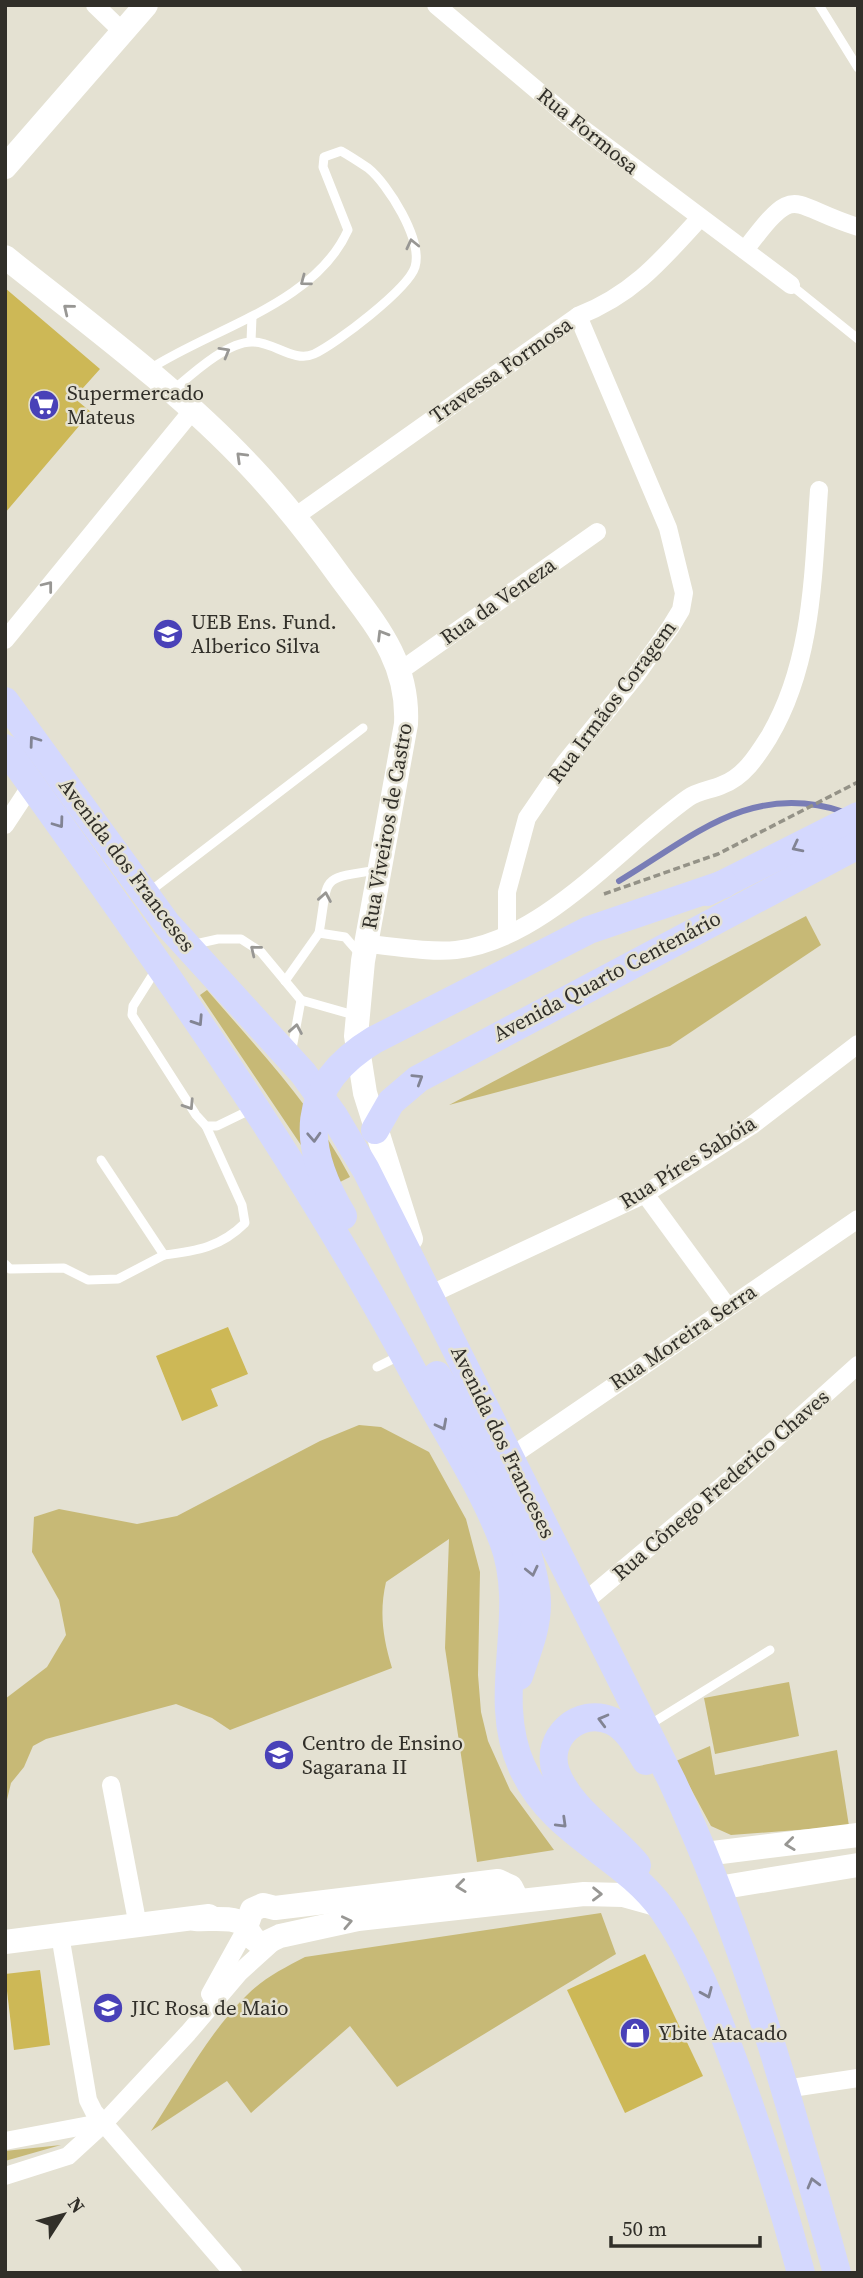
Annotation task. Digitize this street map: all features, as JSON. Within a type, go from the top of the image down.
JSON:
[{"type":"main road","points":[[5,167],[146,5]]},
{"type":"main road","name":"Rua Viveiros de Castro","points":[[7,256],[192,411],[250,466],[296,516],[375,624],[400,671],[407,704],[406,724],[365,953],[356,1026],[360,1073],[375,1130],[429,1295]]},
{"type":"main road","name":"Avenida dos Franceses","points":[[5,701],[146,896],[186,947],[290,1059],[318,1093],[348,1139],[583,1603],[705,1854],[746,1965],[785,2089],[837,2273]]},
{"type":"main road","name":"Avenida dos Franceses","points":[[5,748],[160,964],[255,1108],[404,1354],[494,1520],[509,1559],[514,1603],[508,1681],[510,1728],[523,1769],[544,1804],[569,1830],[625,1872],[659,1905],[688,1954],[719,2022],[750,2103],[784,2207],[801,2273]]},
{"type":"main road","name":"Avenida Quarto Centenário","points":[[375,1130],[391,1102],[418,1079],[729,896],[858,816]]},
{"type":"main road","name":"Avenida Quarto Centenário","points":[[356,1026],[374,1048],[398,1046],[729,896],[858,845]]},
{"type":"main road","points":[[510,1728],[516,1687],[536,1620],[537,1595],[532,1567],[492,1477],[438,1378],[328,1191],[315,1153],[316,1107],[331,1075],[357,1051],[589,930],[729,896]]},
{"type":"main road","points":[[688,1954],[637,1865],[562,1784],[554,1765],[555,1746],[561,1734],[578,1720],[589,1717],[610,1720],[620,1726],[637,1746],[746,1965]]},
{"type":"main road","points":[[705,1854],[858,1835]]},
{"type":"main road","points":[[718,1888],[858,1865]]},
{"type":"main road","points":[[256,1918],[498,1881],[511,1887],[519,1901]]},
{"type":"main road","points":[[256,1918],[257,1942],[358,1919],[519,1901],[608,1894],[659,1905]]},
{"type":"main road","points":[[5,1942],[195,1919],[283,1918],[276,1939]]},
{"type":"street","points":[[96,5],[122,31]]},
{"type":"street","name":"Rua Formosa","points":[[436,5],[583,128],[699,219],[790,285]]},
{"type":"street","points":[[744,250],[770,217],[786,205],[805,204],[858,227]]},
{"type":"street","name":"Travessa Formosa","points":[[296,516],[578,316],[605,306],[632,289],[699,219]]},
{"type":"street","name":"Rua Irmãos Coragem","points":[[507,933],[507,892],[527,818],[564,764],[637,674],[670,628],[681,610],[684,593],[668,528],[578,316]]},
{"type":"street","points":[[5,640],[192,411]]},
{"type":"street","points":[[365,953],[455,950],[507,933],[547,915],[690,797],[735,779],[749,766],[770,735],[794,683],[810,611],[819,491]]},
{"type":"street","name":"Rua da Veneza","points":[[400,671],[597,532]]},
{"type":"street","points":[[5,825],[32,785]]},
{"type":"street","name":"Rua Píres Sabóia","points":[[429,1295],[645,1194],[751,1126],[858,1044]]},
{"type":"street","points":[[645,1194],[727,1306]]},
{"type":"street","name":"Rua Moreira Serra","points":[[510,1457],[727,1306],[858,1219]]},
{"type":"street","name":"Rua Cônego Frederico Chaves","points":[[583,1603],[740,1471],[858,1365]]},
{"type":"street","points":[[111,1785],[138,1926]]},
{"type":"street","points":[[188,2033],[256,1918]]},
{"type":"street","points":[[60,1935],[88,2100],[104,2123],[233,2273]]},
{"type":"street","points":[[5,2176],[68,2155],[104,2123],[188,2033],[240,1972],[276,1939]]},
{"type":"street","points":[[785,2089],[858,2078]]},
{"type":"street","points":[[5,2141],[104,2123]]},
{"type":"lane","points":[[820,5],[858,68]]},
{"type":"lane","points":[[146,372],[184,347],[252,317],[332,261],[348,230],[323,167],[324,157],[341,150],[370,169],[404,216],[415,248],[415,267],[405,282],[354,330],[316,353],[305,357],[251,341],[234,346],[201,366],[170,392]]},
{"type":"lane","points":[[790,285],[858,339]]},
{"type":"lane","points":[[251,341],[252,317]]},
{"type":"lane","points":[[146,896],[363,727]]},
{"type":"lane","points":[[285,981],[319,933],[327,884],[334,877],[381,869]]},
{"type":"lane","points":[[319,933],[345,937],[365,953]]},
{"type":"lane","points":[[186,947],[218,939],[241,939],[261,952],[301,1000],[356,1026]]},
{"type":"lane","points":[[7,1269],[64,1268],[88,1280],[118,1279],[164,1255],[192,1252],[228,1240],[245,1223],[242,1205],[206,1126],[132,1015],[133,1006],[160,964]]},
{"type":"lane","points":[[290,1059],[301,1000]]},
{"type":"lane","points":[[206,1126],[217,1126],[255,1108]]},
{"type":"lane","points":[[101,1160],[164,1255]]},
{"type":"lane","points":[[377,1367],[404,1354]]},
{"type":"lane","points":[[644,1727],[770,1650]]},
{"type":"path","points":[[599,896],[718,854],[858,782]]},
{"type":"shaded area","points":[[806,916],[821,945],[670,1046],[449,1105]]},
{"type":"shaded area","points":[[207,990],[302,1102],[350,1177],[336,1184],[313,1163],[200,995]]},
{"type":"shaded area","points":[[359,1425],[381,1427],[429,1452],[466,1519],[480,1572],[478,1675],[481,1712],[488,1741],[510,1790],[554,1850],[477,1862],[445,1648],[449,1539],[386,1582],[383,1625],[392,1668],[230,1730],[212,1718],[176,1704],[46,1739],[33,1746],[24,1767],[11,1783],[5,1808],[5,1699],[47,1667],[66,1635],[59,1600],[32,1552],[34,1517],[59,1509],[137,1524],[177,1516],[320,1441]]},
{"type":"shaded area","points":[[789,1682],[799,1736],[715,1754],[704,1698]]},
{"type":"shaded area","points":[[710,1746],[715,1775],[837,1750],[849,1826],[731,1835],[711,1826],[676,1761]]},
{"type":"shaded area","points":[[601,1913],[616,1954],[397,2087],[350,2026],[251,2113],[227,2081],[151,2131],[207,2043],[233,2010],[260,1983],[305,1957]]},
{"type":"shaded area","points":[[61,2145],[5,2161],[5,2151]]},
{"type":"building","name":"Supermercado Mateus","points":[[5,288],[100,369],[74,398],[91,412],[5,513]]},
{"type":"building","points":[[228,1327],[248,1374],[211,1389],[218,1406],[182,1421],[156,1356]]},
{"type":"building","name":"Ybite Atacado","points":[[645,1954],[703,2076],[625,2113],[567,1990]]},
{"type":"building","points":[[40,1970],[50,2045],[14,2050],[5,1974]]},
{"type":"waterway","points":[[619,881],[699,831],[752,808],[780,803],[811,804],[844,812]]},
{"type":"place","name":"Supermercado Mateus","points":[[44,405]]},
{"type":"place","name":"UEB Ens. Fund. Alberico Silva","points":[[168,634]]},
{"type":"place","name":"Centro de Ensino Sagarana II","points":[[279,1755]]},
{"type":"place","name":"JIC Rosa de Maio","points":[[108,2008]]},
{"type":"place","name":"Ybite Atacado","points":[[635,2033]]}]
